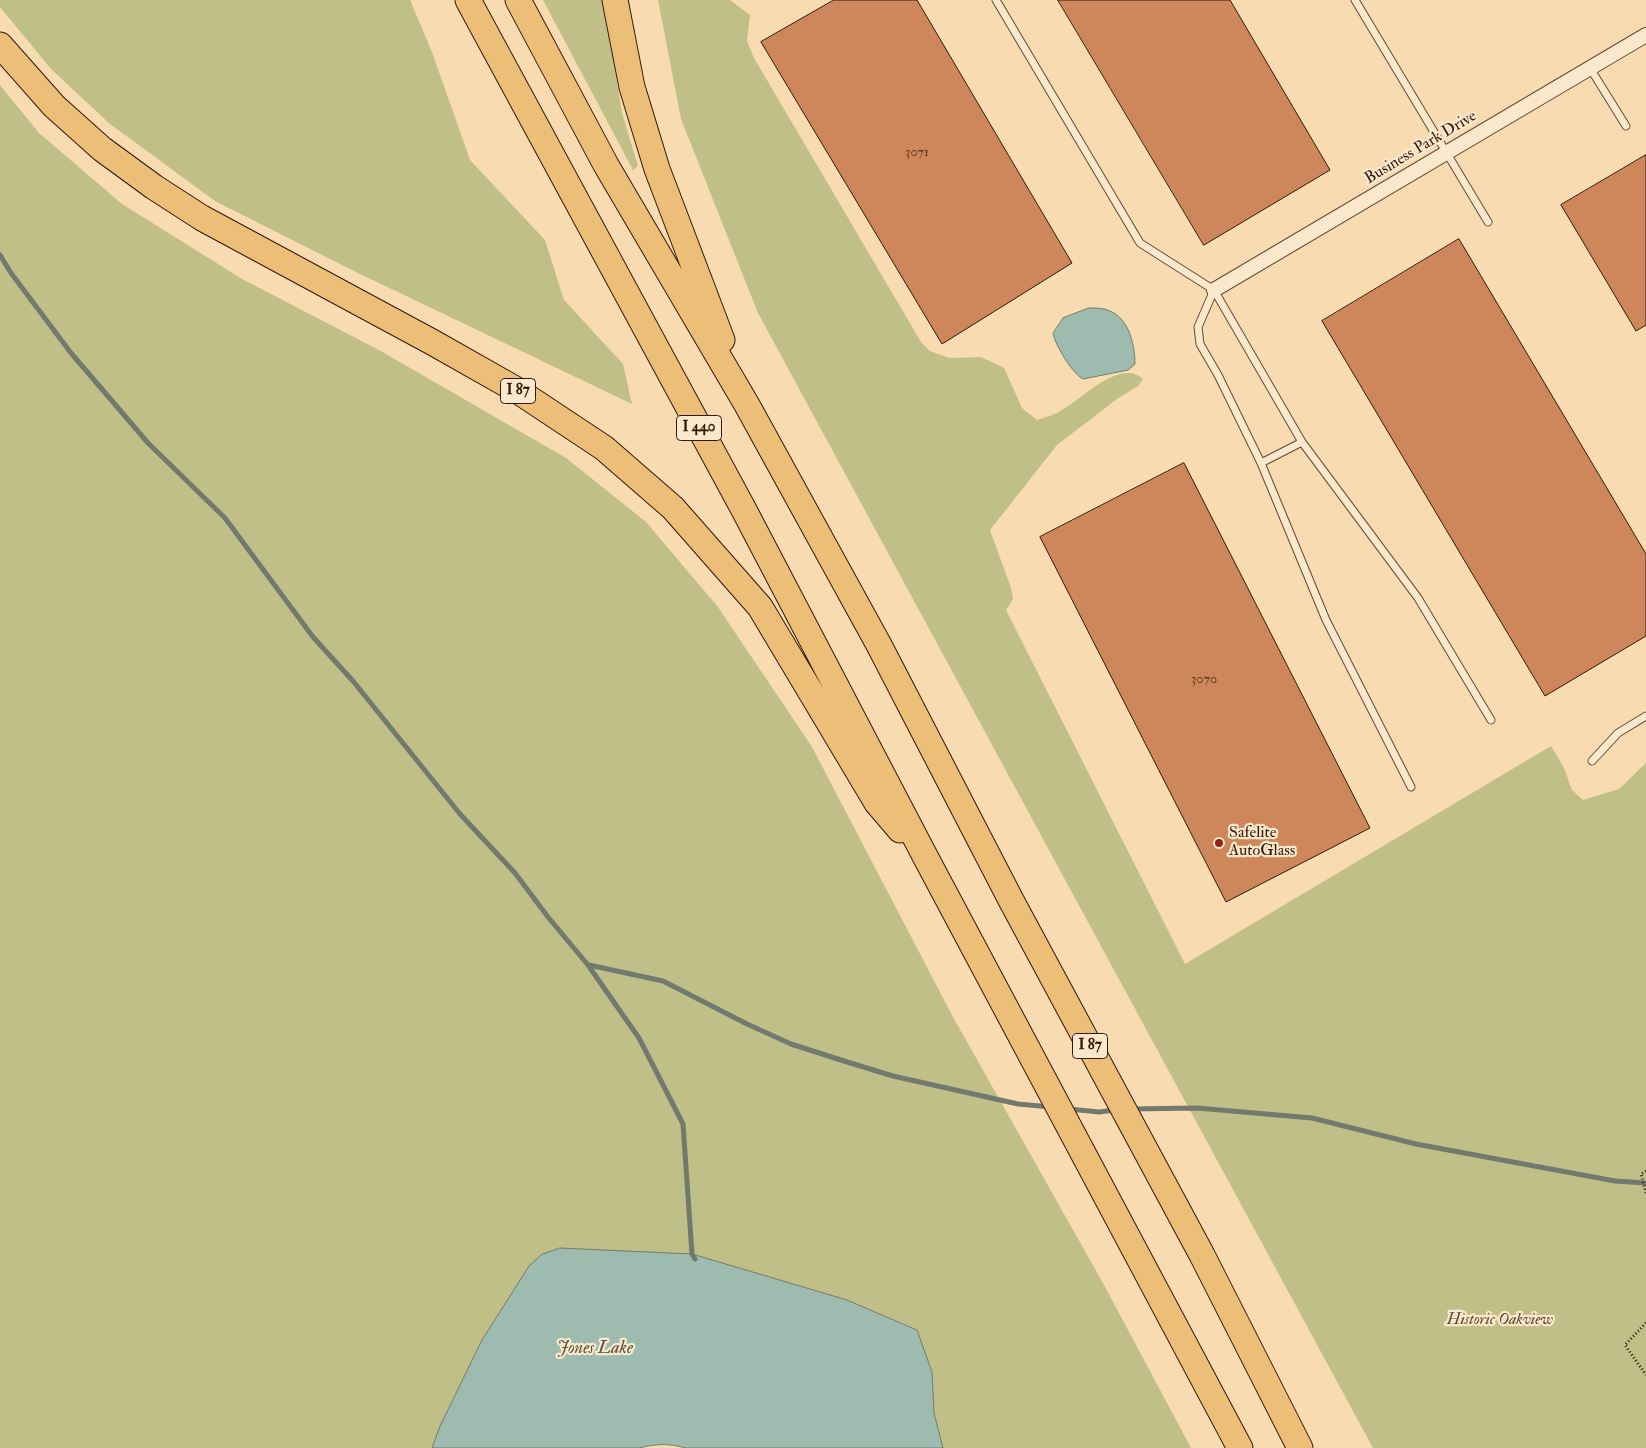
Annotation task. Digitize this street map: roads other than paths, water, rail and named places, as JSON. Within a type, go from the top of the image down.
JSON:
[{"type":"highway","name":"I 440","points":[[468,0],[744,510],[926,858]]},
{"type":"highway","points":[[518,0],[606,165],[747,405]]},
{"type":"highway","name":"I 87","points":[[615,0],[632,86],[657,170],[747,405],[879,645],[1012,902],[1202,1255],[1300,1448]]},
{"type":"highway","name":"I 87","points":[[0,45],[54,106],[102,149],[154,187],[202,218],[515,389],[604,448],[672,508],[760,607],[877,803],[926,858],[1240,1448]]},
{"type":"street","name":"Business Park Drive","points":[[1214,290],[1646,35]]},
{"type":"lane","points":[[996,0],[1140,243],[1214,290],[1302,442],[1418,598],[1490,720]]},
{"type":"lane","points":[[1355,0],[1488,222]]},
{"type":"lane","points":[[1590,68],[1626,126]]},
{"type":"lane","points":[[1214,290],[1198,327],[1200,344],[1218,375],[1261,464],[1326,620],[1411,787]]},
{"type":"lane","points":[[1261,464],[1302,442]]},
{"type":"lane","points":[[1592,761],[1618,733],[1646,716]]},
{"type":"water","points":[[1089,308],[1101,308],[1109,311],[1118,316],[1127,328],[1135,357],[1135,364],[1128,370],[1083,379],[1074,371],[1065,358],[1053,333],[1063,318]]},
{"type":"water","name":"Jones Lake","points":[[560,1248],[692,1254],[847,1300],[917,1330],[932,1372],[934,1413],[943,1448],[685,1448],[662,1445],[639,1448],[432,1448],[440,1426],[482,1340],[529,1266],[541,1255]]},
{"type":"waterway","points":[[0,255],[11,273],[71,353],[148,443],[225,518],[313,637],[353,681],[460,814],[515,873],[588,965],[639,1038],[683,1124],[692,1254],[695,1259]]},
{"type":"waterway","points":[[589,965],[663,981],[791,1044],[844,1061],[893,1076],[1018,1104],[1051,1107]]},
{"type":"waterway","points":[[1131,1109],[1197,1108],[1312,1118],[1416,1144],[1615,1181],[1646,1183]]},
{"type":"waterway","points":[[1069,1109],[1099,1112],[1115,1110]]},
{"type":"place","name":"Safelite AutoGlass","points":[[1219,843]]},
{"type":"park label","name":"Historic Oakview","points":[[1500,1321]]}]
